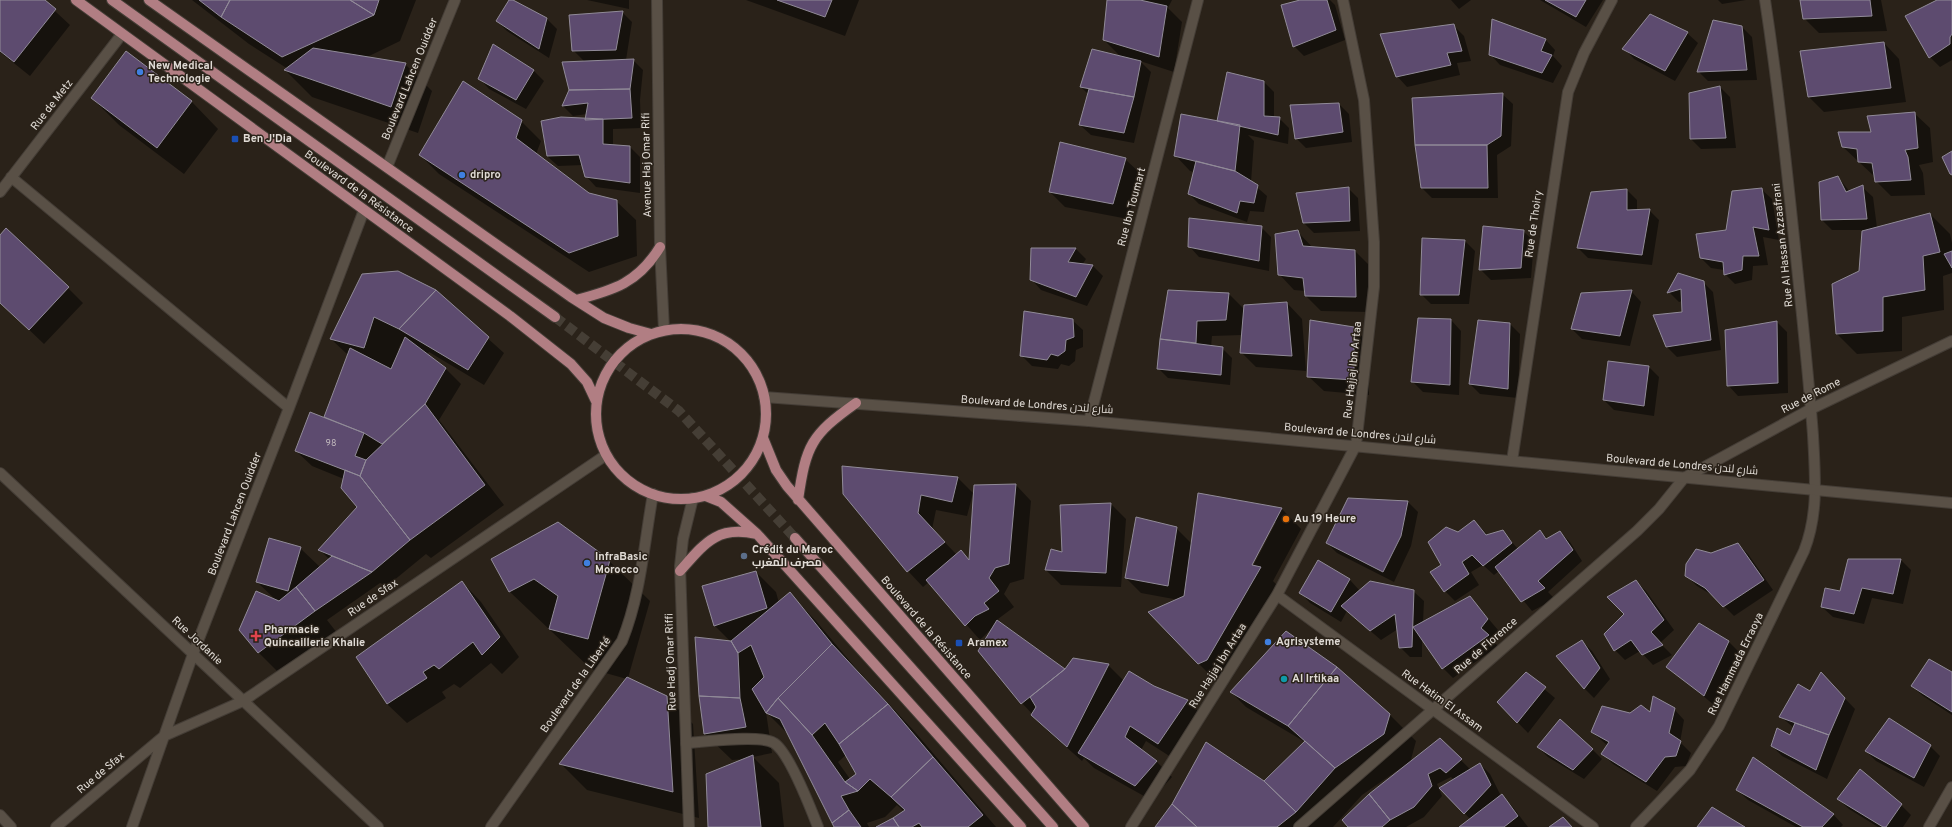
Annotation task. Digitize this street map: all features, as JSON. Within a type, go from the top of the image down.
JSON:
[{"type":"main road","name":"Boulevard de la Résistance","points":[[76,0],[510,316],[570,364],[587,382],[596,401]]},
{"type":"main road","points":[[112,0],[555,317]]},
{"type":"main road","points":[[149,0],[576,300],[604,318],[629,328],[651,334]]},
{"type":"main road","points":[[576,300],[620,286],[651,263],[660,247]]},
{"type":"main road","points":[[679,328],[694,329],[722,339],[745,358],[754,370],[764,397],[766,412],[763,438],[750,463],[730,484],[706,496],[693,498],[668,498],[638,488],[615,468],[606,455],[596,426],[596,401],[604,377],[618,355],[633,343],[651,334],[679,328]]},
{"type":"main road","points":[[798,500],[802,472],[808,450],[813,441],[829,424],[856,403]]},
{"type":"main road","name":"Boulevard de la Résistance","points":[[763,438],[776,470],[798,500],[1084,827]]},
{"type":"main road","points":[[706,496],[721,502],[757,534],[1021,827]]},
{"type":"main road","points":[[680,571],[705,544],[716,536],[729,532],[741,531],[757,534]]},
{"type":"main road","points":[[795,538],[1053,827]]},
{"type":"street","name":"Boulevard Lahcen Ouidder","points":[[387,167],[455,0]]},
{"type":"street","name":"Avenue Haj Omar Rifi","points":[[657,0],[660,247],[664,330]]},
{"type":"street","name":"Rue Hajjaj Ibn Artaa","points":[[1131,827],[1278,594],[1356,445],[1374,287],[1374,242],[1364,100],[1343,0]]},
{"type":"street","name":"Rue de Thoiry","points":[[1512,461],[1568,92],[1584,53],[1612,0]]},
{"type":"street","name":"Rue Al Hassan Azzaafrani","points":[[1765,0],[1780,96],[1811,409],[1816,489]]},
{"type":"street","name":"Rue Ibn Toumart","points":[[1089,421],[1199,1]]},
{"type":"street","name":"Rue de Metz","points":[[0,192],[122,34]]},
{"type":"street","points":[[11,177],[289,408]]},
{"type":"street","name":"Boulevard Lahcen Ouidder","points":[[132,827],[193,654],[364,210]]},
{"type":"street","name":"Rue de Rome","points":[[1684,478],[1811,409],[1952,341]]},
{"type":"street","name":"Boulevard de Londres شارع لندن","points":[[764,397],[1089,421],[1356,445],[1952,503]]},
{"type":"street","name":"Rue de Sfax","points":[[56,827],[164,736],[243,701],[606,455]]},
{"type":"street","name":"Rue Jordanie","points":[[0,473],[378,827]]},
{"type":"street","name":"Rue de Florence","points":[[1303,826],[1432,709],[1637,531],[1659,509],[1684,478]]},
{"type":"street","name":"Rue Hammada Erraoya","points":[[1636,827],[1690,770],[1719,726],[1811,532],[1816,489]]},
{"type":"street","name":"Boulevard de la Liberté","points":[[491,827],[622,641],[631,618],[637,593],[653,494]]},
{"type":"street","name":"Rue Hadj Omar Riffi","points":[[689,827],[680,571],[682,539],[693,498]]},
{"type":"street","name":"Rue Hatim El Assam","points":[[1278,594],[1593,827]]},
{"type":"street","points":[[686,743],[755,739],[774,742],[782,751],[792,768],[818,827]]},
{"type":"street","points":[[1929,827],[1952,787]]},
{"type":"street","points":[[0,815],[12,827]]},
{"type":"building","points":[[0,0],[45,0],[56,9],[14,62],[0,51]]},
{"type":"building","points":[[199,0],[230,0],[221,17]]},
{"type":"building","points":[[230,0],[350,0],[374,15],[282,57],[221,17]]},
{"type":"building","points":[[350,0],[379,0],[374,15]]},
{"type":"building","points":[[509,0],[513,0],[547,18],[539,49],[496,21]]},
{"type":"building","points":[[777,0],[832,0],[825,17]]},
{"type":"building","points":[[1107,0],[1140,0],[1167,6],[1159,57],[1103,40]]},
{"type":"building","points":[[1300,0],[1327,0],[1336,30],[1293,47],[1281,5]]},
{"type":"building","points":[[1545,0],[1586,0],[1576,17]]},
{"type":"building","points":[[1800,0],[1870,0],[1872,16],[1803,19]]},
{"type":"building","points":[[1937,0],[1952,0],[1952,34],[1950,37],[1950,44],[1929,58],[1905,16]]},
{"type":"building","points":[[623,11],[616,50],[572,51],[569,15]]},
{"type":"building","points":[[1650,14],[1688,32],[1665,71],[1622,49]]},
{"type":"building","points":[[1492,19],[1546,39],[1541,51],[1552,55],[1542,73],[1489,55]]},
{"type":"building","points":[[1713,20],[1742,26],[1747,70],[1697,72]]},
{"type":"building","points":[[1454,24],[1462,51],[1447,53],[1451,65],[1396,77],[1380,34]]},
{"type":"building","points":[[1884,42],[1891,88],[1808,97],[1800,51]]},
{"type":"building","points":[[493,44],[534,70],[516,100],[478,79]]},
{"type":"building","points":[[313,48],[406,63],[391,107],[284,70]]},
{"type":"building","points":[[1092,49],[1141,61],[1134,97],[1080,87]]},
{"type":"building","points":[[126,51],[192,101],[157,148],[91,98]]},
{"type":"building","points":[[634,59],[630,89],[569,90],[562,62]]},
{"type":"building","points":[[1227,72],[1264,81],[1264,116],[1280,117],[1278,135],[1217,121]]},
{"type":"building","points":[[463,81],[522,120],[516,138],[589,193],[617,200],[618,236],[569,253],[419,155]]},
{"type":"building","points":[[1720,86],[1726,138],[1690,139],[1689,93]]},
{"type":"building","points":[[630,89],[632,118],[585,120],[588,103],[562,106],[569,90]]},
{"type":"building","points":[[1089,89],[1134,97],[1124,133],[1079,125]]},
{"type":"building","points":[[1503,93],[1501,136],[1487,145],[1415,145],[1412,98]]},
{"type":"building","points":[[1339,103],[1343,132],[1295,139],[1290,105]]},
{"type":"building","points":[[1915,112],[1918,148],[1905,150],[1908,157],[1911,180],[1875,182],[1872,163],[1858,162],[1857,149],[1842,147],[1838,132],[1871,132],[1867,116]]},
{"type":"building","points":[[1181,114],[1240,125],[1235,171],[1174,156]]},
{"type":"building","points":[[561,117],[603,119],[603,144],[630,146],[630,183],[585,177],[579,155],[547,156],[541,121]]},
{"type":"building","points":[[1060,142],[1126,158],[1113,204],[1049,192]]},
{"type":"building","points":[[1415,145],[1487,145],[1488,188],[1421,188]]},
{"type":"building","points":[[1952,151],[1952,175],[1950,174],[1942,157]]},
{"type":"building","points":[[1196,161],[1235,171],[1258,185],[1254,203],[1240,201],[1237,213],[1188,194]]},
{"type":"building","points":[[1838,176],[1846,192],[1863,185],[1867,219],[1821,220],[1819,182]]},
{"type":"building","points":[[1349,187],[1350,221],[1303,223],[1296,193]]},
{"type":"building","points":[[1762,188],[1769,230],[1753,227],[1759,256],[1743,256],[1742,270],[1724,275],[1723,262],[1700,258],[1696,234],[1726,230],[1732,191]]},
{"type":"building","points":[[1627,189],[1627,210],[1650,209],[1642,255],[1577,248],[1591,192]]},
{"type":"building","points":[[1930,213],[1940,252],[1923,256],[1925,290],[1883,297],[1883,331],[1836,334],[1832,284],[1859,271],[1862,231]]},
{"type":"building","points":[[1189,218],[1262,226],[1259,261],[1188,247]]},
{"type":"building","points":[[1483,226],[1524,230],[1521,268],[1479,270]]},
{"type":"building","points":[[6,228],[69,287],[29,330],[0,303],[0,235]]},
{"type":"building","points":[[1298,230],[1303,246],[1355,250],[1356,297],[1305,296],[1303,278],[1278,275],[1275,234]]},
{"type":"building","points":[[1422,238],[1465,240],[1459,295],[1420,295]]},
{"type":"building","points":[[1031,248],[1076,248],[1068,262],[1093,265],[1076,297],[1030,280]]},
{"type":"building","points":[[1952,251],[1952,268],[1944,254]]},
{"type":"building","points":[[398,271],[436,290],[399,329],[374,317],[364,348],[330,339],[362,274]]},
{"type":"building","points":[[1678,273],[1704,281],[1711,340],[1666,347],[1653,315],[1682,312],[1681,289],[1667,293]]},
{"type":"building","points":[[436,290],[489,337],[468,370],[399,329]]},
{"type":"building","points":[[1168,290],[1229,293],[1226,320],[1197,321],[1196,343],[1160,339]]},
{"type":"building","points":[[1632,290],[1620,336],[1571,329],[1581,293]]},
{"type":"building","points":[[1287,302],[1292,356],[1240,353],[1244,305]]},
{"type":"building","points":[[1024,311],[1073,319],[1074,337],[1066,340],[1065,351],[1058,356],[1051,354],[1047,360],[1020,356]]},
{"type":"building","points":[[1418,318],[1451,319],[1450,385],[1411,382]]},
{"type":"building","points":[[1310,320],[1354,327],[1354,380],[1307,377]]},
{"type":"building","points":[[1478,320],[1510,323],[1508,389],[1469,384]]},
{"type":"building","points":[[1777,321],[1778,383],[1727,386],[1725,330]]},
{"type":"building","points":[[405,337],[446,368],[425,404],[382,444],[364,433],[324,417],[350,348],[391,369]]},
{"type":"building","points":[[1160,339],[1223,347],[1221,375],[1157,369]]},
{"type":"building","points":[[1608,361],[1649,366],[1644,406],[1603,400]]},
{"type":"building","points":[[425,404],[485,485],[410,540],[360,476],[366,460]]},
{"type":"building","points":[[310,412],[364,433],[355,456],[366,460],[360,476],[295,451]]},
{"type":"building","points":[[842,466],[958,477],[952,502],[921,495],[918,513],[945,542],[907,572],[843,494]]},
{"type":"building","points":[[345,470],[360,476],[410,540],[372,572],[318,550],[357,507],[341,488]]},
{"type":"building","points":[[1016,484],[1009,564],[995,568],[989,578],[999,591],[984,603],[989,609],[975,616],[965,626],[926,580],[961,550],[969,560],[974,485]]},
{"type":"building","points":[[1198,493],[1282,508],[1252,565],[1261,567],[1207,660],[1198,664],[1148,612],[1184,596]]},
{"type":"building","points":[[1348,498],[1408,501],[1401,536],[1383,572],[1326,543]]},
{"type":"building","points":[[1111,503],[1106,573],[1045,570],[1051,549],[1062,552],[1060,505]]},
{"type":"building","points":[[1136,517],[1177,527],[1168,586],[1125,578]]},
{"type":"building","points":[[1474,520],[1486,535],[1503,530],[1512,543],[1483,566],[1472,555],[1462,562],[1469,574],[1444,592],[1430,572],[1441,565],[1428,542],[1446,527],[1458,532]]},
{"type":"building","points":[[558,522],[610,560],[588,639],[549,629],[558,596],[534,579],[509,592],[491,559]]},
{"type":"building","points":[[1540,530],[1546,539],[1560,531],[1573,550],[1538,581],[1545,588],[1521,602],[1495,567]]},
{"type":"building","points":[[269,538],[301,547],[288,591],[256,582]]},
{"type":"building","points":[[1738,543],[1764,580],[1723,607],[1705,588],[1685,576],[1686,564],[1696,549],[1711,553]]},
{"type":"building","points":[[332,556],[372,572],[315,611],[296,587]]},
{"type":"building","points":[[1848,559],[1901,559],[1893,594],[1862,588],[1854,614],[1821,607],[1825,588],[1840,591]]},
{"type":"building","points":[[1318,560],[1350,579],[1331,612],[1299,593]]},
{"type":"building","points":[[756,571],[767,608],[714,626],[702,586]]},
{"type":"building","points":[[1636,580],[1664,620],[1651,632],[1663,645],[1642,655],[1631,640],[1614,651],[1604,634],[1624,614],[1607,597]]},
{"type":"building","points":[[462,581],[500,637],[482,655],[473,642],[439,669],[434,665],[423,672],[427,678],[387,704],[356,657]]},
{"type":"building","points":[[1370,581],[1414,590],[1412,647],[1399,648],[1395,614],[1370,631],[1341,606]]},
{"type":"building","points":[[296,587],[315,611],[258,653],[239,630],[256,591],[279,601]]},
{"type":"building","points":[[790,592],[832,644],[778,698],[766,713],[752,689],[764,677],[751,645],[738,653],[731,641]]},
{"type":"building","points":[[1470,596],[1488,619],[1481,628],[1489,635],[1442,669],[1413,627]]},
{"type":"building","points":[[997,620],[1065,669],[1021,704],[978,651]]},
{"type":"building","points":[[1699,623],[1729,641],[1704,696],[1666,667]]},
{"type":"building","name":"Al Irtikaa","points":[[1286,631],[1337,667],[1288,726],[1230,692]]},
{"type":"building","points":[[695,637],[731,641],[738,653],[740,698],[699,696]]},
{"type":"building","points":[[1582,640],[1600,668],[1584,689],[1556,656]]},
{"type":"building","points":[[832,644],[888,704],[839,744],[825,723],[812,735],[778,698]]},
{"type":"building","points":[[1073,658],[1109,664],[1067,747],[1031,715],[1036,707],[1030,697],[1065,669]]},
{"type":"building","points":[[1929,659],[1952,672],[1952,712],[1911,686]]},
{"type":"building","points":[[1337,667],[1390,714],[1384,734],[1335,768],[1288,726]]},
{"type":"building","points":[[1129,671],[1154,686],[1188,700],[1158,744],[1130,726],[1125,737],[1157,761],[1135,786],[1078,753]]},
{"type":"building","points":[[1526,672],[1546,687],[1517,723],[1497,702]]},
{"type":"building","points":[[1821,672],[1845,698],[1829,735],[1779,717],[1798,684],[1810,691]]},
{"type":"building","points":[[627,677],[667,696],[673,792],[559,764]]},
{"type":"building","points":[[699,696],[740,698],[746,727],[704,734]]},
{"type":"building","points":[[1653,696],[1675,708],[1669,733],[1681,741],[1676,756],[1665,757],[1646,782],[1601,754],[1609,742],[1591,732],[1602,706],[1630,713],[1641,705],[1650,712]]},
{"type":"building","points":[[778,698],[812,735],[845,782],[858,791],[841,796],[849,810],[832,823],[780,719],[766,713]]},
{"type":"building","points":[[888,704],[933,757],[891,797],[870,779],[858,791],[845,782],[856,774],[839,744]]},
{"type":"building","points":[[1889,718],[1931,745],[1914,778],[1865,751]]},
{"type":"building","points":[[1560,719],[1593,749],[1573,770],[1537,747]]},
{"type":"building","points":[[1795,723],[1829,735],[1816,770],[1771,746],[1777,728],[1790,735]]},
{"type":"building","points":[[1440,738],[1462,759],[1446,773],[1440,768],[1428,774],[1432,786],[1414,807],[1390,820],[1369,794]]},
{"type":"building","points":[[1305,741],[1335,768],[1296,812],[1264,781]]},
{"type":"building","points":[[1206,742],[1264,781],[1296,812],[1277,827],[1197,827],[1172,804]]},
{"type":"building","points":[[753,755],[761,827],[708,827],[706,774]]},
{"type":"building","points":[[933,757],[983,815],[968,827],[922,827],[919,823],[912,827],[899,827],[893,818],[905,810],[891,797]]},
{"type":"building","points":[[1753,757],[1834,814],[1822,827],[1803,827],[1736,790]]},
{"type":"building","points":[[1480,763],[1491,785],[1464,814],[1439,788]]},
{"type":"building","points":[[1860,769],[1902,804],[1886,827],[1883,827],[1837,799]]},
{"type":"building","points":[[1369,794],[1390,820],[1382,827],[1348,827],[1342,820]]},
{"type":"building","points":[[1502,794],[1518,816],[1504,827],[1459,827]]},
{"type":"building","points":[[1172,804],[1197,827],[1155,827]]},
{"type":"building","points":[[1712,807],[1745,827],[1697,827]]},
{"type":"building","points":[[849,810],[861,827],[834,827],[832,823]]},
{"type":"building","points":[[1563,817],[1572,827],[1549,827]]},
{"type":"building","points":[[893,818],[899,827],[876,827]]},
{"type":"tunnel","points":[[555,317],[679,411],[795,538]]},
{"type":"place","name":"New Medical Technologie","points":[[140,72]]},
{"type":"place","name":"Ben J'Dia","points":[[235,139]]},
{"type":"place","name":"dripro","points":[[462,175]]},
{"type":"place","name":"Au 19 Heure","points":[[1286,519]]},
{"type":"place","name":"Crédit du Maroc مصرف المغرب","points":[[744,556]]},
{"type":"place","name":"InfraBasic Morocco","points":[[587,563]]},
{"type":"place","name":"Pharmacie Quincaillerie Khalie","points":[[256,636]]},
{"type":"place","name":"Agrisysteme","points":[[1268,642]]},
{"type":"place","name":"Aramex","points":[[959,643]]},
{"type":"place","name":"Al Irtikaa","points":[[1284,679]]}]
